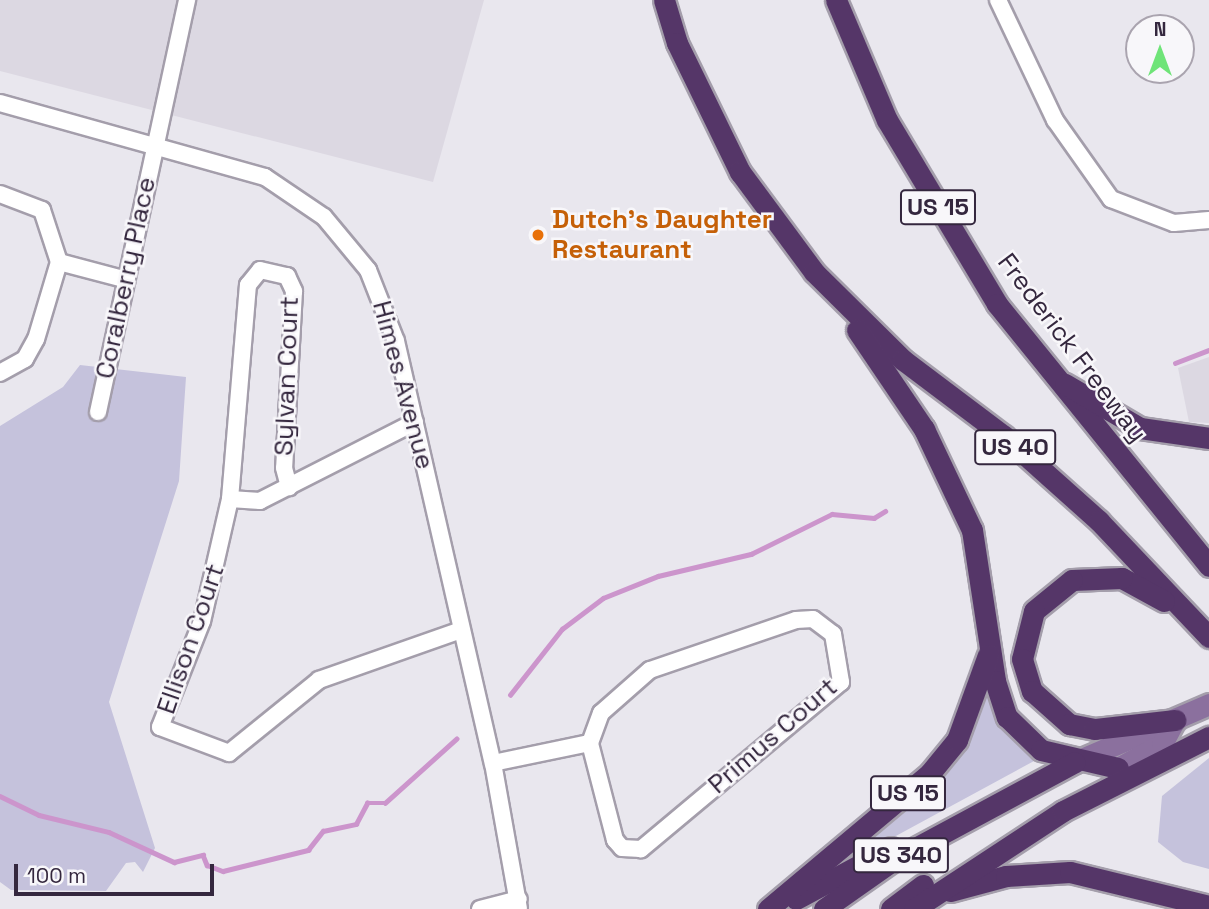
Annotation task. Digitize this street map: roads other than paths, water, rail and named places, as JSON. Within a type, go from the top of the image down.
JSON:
[{"type":"highway","name":"US 15","points":[[664,0],[677,43],[740,172],[876,355],[940,459],[972,530],[990,635],[957,740],[895,805],[768,909]]},
{"type":"highway","name":"Frederick Freeway","points":[[836,0],[887,120],[998,304],[1051,375],[1209,566]]},
{"type":"highway","name":"US 40","points":[[814,272],[903,360],[1004,436],[1098,522],[1208,635]]},
{"type":"highway","points":[[1051,375],[1140,428],[1209,438]]},
{"type":"highway","points":[[1175,720],[1095,729],[1054,715],[1025,675],[1027,626],[1057,587],[1105,575],[1146,589],[1208,635]]},
{"type":"highway","points":[[990,635],[1007,717],[1041,750],[1075,762],[1118,768]]},
{"type":"highway","points":[[921,904],[1063,811],[1209,737]]},
{"type":"highway","name":"US 340","points":[[824,909],[894,859],[1075,762]]},
{"type":"highway","points":[[891,909],[1044,806],[1118,768]]},
{"type":"highway","points":[[779,909],[880,854],[984,810]]},
{"type":"highway","points":[[921,904],[1006,876],[1070,872],[1209,906]]},
{"type":"main road","name":"US 340","points":[[1075,762],[1205,705]]},
{"type":"main road","points":[[1118,768],[1162,744],[1175,720]]},
{"type":"street","name":"Coralberry Place","points":[[98,412],[153,143],[187,0]]},
{"type":"street","points":[[998,0],[1055,120],[1111,199],[1174,223],[1209,220]]},
{"type":"street","name":"Himes Avenue","points":[[0,103],[153,143],[265,177],[324,217],[368,270],[382,298],[415,422],[493,763],[519,904]]},
{"type":"street","points":[[0,194],[42,211],[59,262],[36,339],[25,359],[0,373]]},
{"type":"street","points":[[59,262],[127,280]]},
{"type":"street","name":"Sylvan Court","points":[[230,499],[248,285],[260,270],[287,276],[294,291],[284,468],[289,487]]},
{"type":"street","points":[[230,499],[260,501],[415,422]]},
{"type":"street","name":"Ellison Court","points":[[230,499],[202,621],[160,727],[229,753],[319,680],[461,630]]},
{"type":"street","name":"Primus Court","points":[[813,619],[832,634],[841,682],[641,849],[622,848],[615,840],[590,743],[601,713],[650,670],[796,620],[813,619]]},
{"type":"street","points":[[493,763],[590,743]]},
{"type":"street","points":[[480,909],[519,904]]},
{"type":"waterway","points":[[1175,363],[1209,350]]},
{"type":"waterway","points":[[510,695],[562,629],[603,598],[658,576],[751,554],[832,514],[874,518],[885,511]]},
{"type":"waterway","points":[[0,796],[39,815],[109,832],[174,862],[203,855],[207,865],[223,871],[308,850],[323,831],[356,824],[367,803],[385,803],[456,739]]},
{"type":"place","name":"Dutch's Daughter Restaurant","points":[[538,235]]}]
